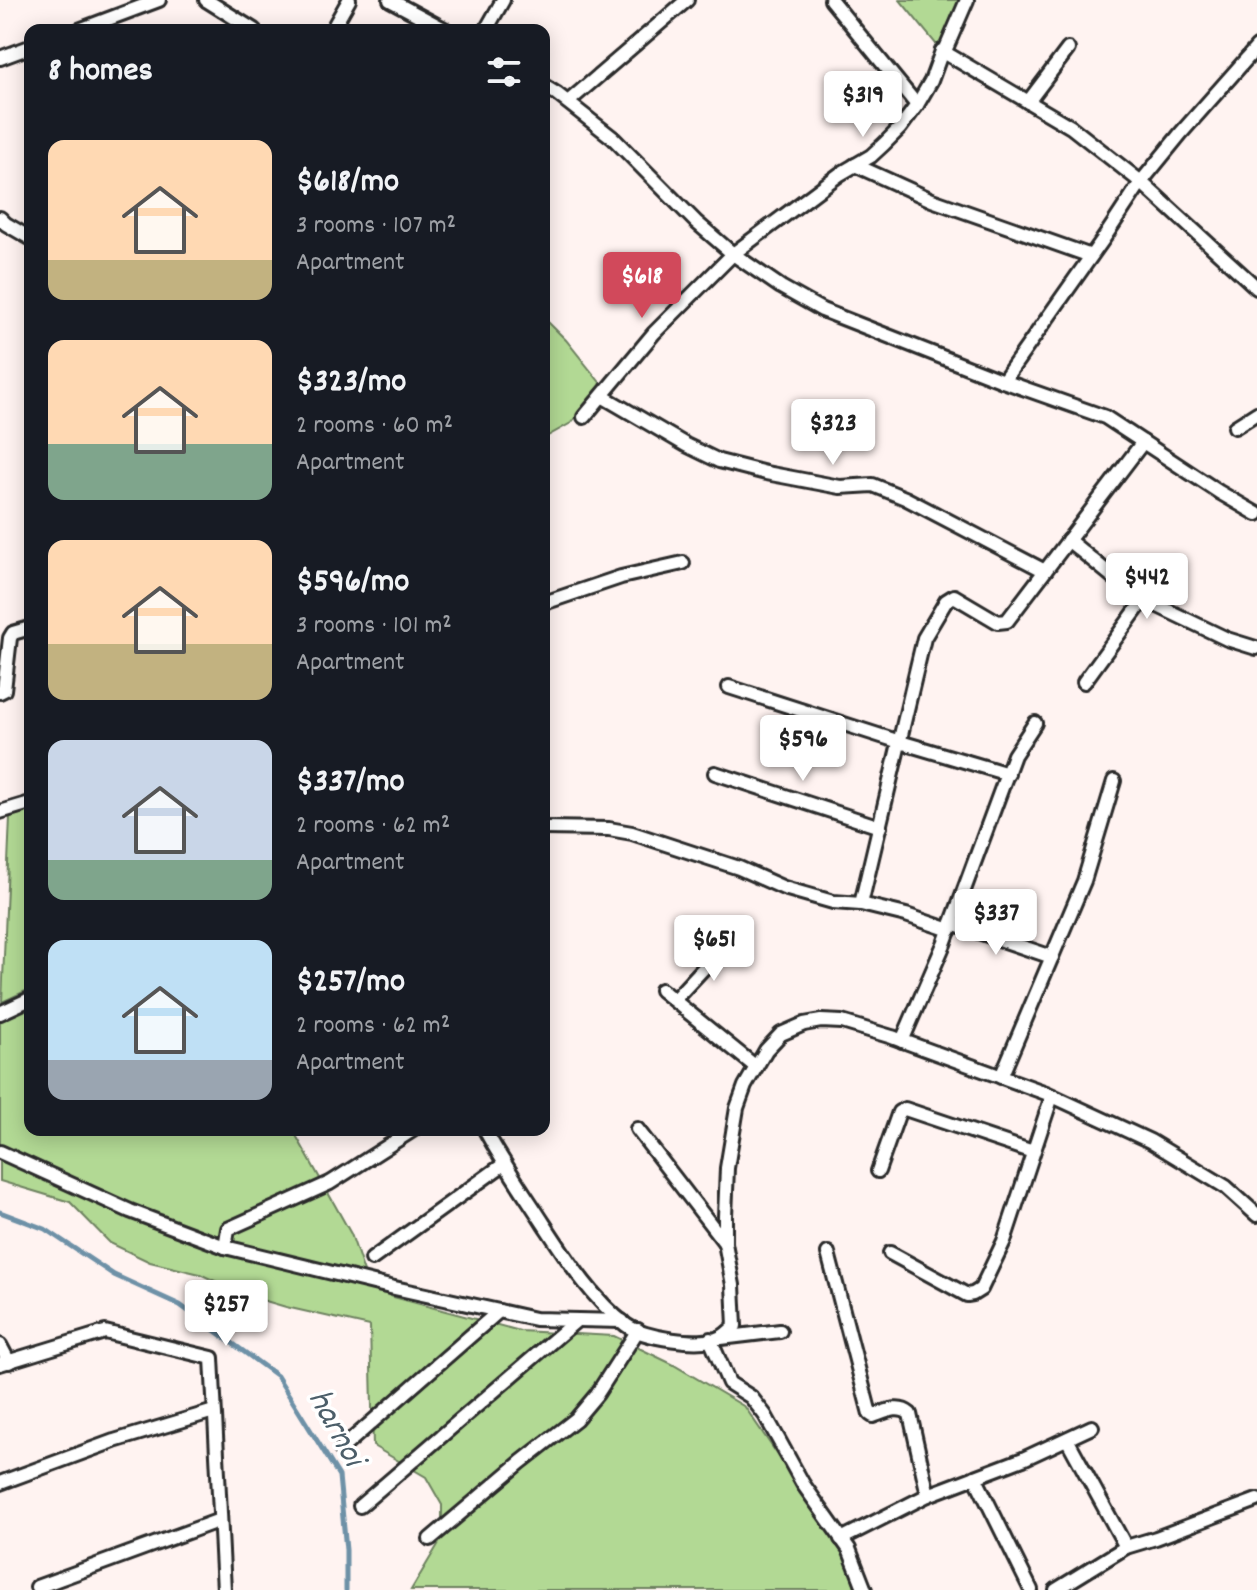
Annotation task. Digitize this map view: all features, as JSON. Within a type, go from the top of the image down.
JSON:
[{"type":"street","points":[[95,24],[159,0]]},
{"type":"street","points":[[206,0],[244,24]]},
{"type":"street","points":[[335,24],[349,0]]},
{"type":"street","points":[[390,0],[435,24]]},
{"type":"street","points":[[489,24],[503,0]]},
{"type":"street","points":[[568,102],[687,0]]},
{"type":"street","points":[[832,0],[917,105]]},
{"type":"street","points":[[584,417],[654,333],[733,254],[840,174],[871,156],[900,128],[931,81],[942,51],[945,51],[960,3]]},
{"type":"street","points":[[0,58],[24,49]]},
{"type":"street","points":[[1028,102],[1068,49]]},
{"type":"street","points":[[942,51],[1071,127],[1141,182],[1257,288]]},
{"type":"street","points":[[1003,381],[1141,182],[1181,133],[1254,57]]},
{"type":"street","points":[[550,90],[613,138],[696,222],[733,254],[781,287],[822,310],[1105,417],[1257,514]]},
{"type":"street","points":[[855,165],[932,200],[1091,256]]},
{"type":"street","points":[[0,218],[24,234]]},
{"type":"street","points":[[602,396],[719,461],[840,487],[873,485],[905,498],[1045,571]]},
{"type":"street","points":[[1235,427],[1257,413]]},
{"type":"street","points":[[861,904],[924,638],[946,601],[954,596],[998,622],[1007,621],[1143,442]]},
{"type":"street","points":[[1068,540],[1123,585],[1145,598],[1227,639],[1256,648]]},
{"type":"street","points":[[550,601],[621,577],[683,563]]},
{"type":"street","points":[[1084,682],[1145,598]]},
{"type":"street","points":[[0,692],[4,690],[10,638],[13,633],[24,630]]},
{"type":"street","points":[[729,687],[1008,774]]},
{"type":"street","points":[[902,1041],[951,926],[1014,755],[1035,723]]},
{"type":"street","points":[[715,773],[880,827]]},
{"type":"street","points":[[1001,1077],[1084,881],[1114,781]]},
{"type":"street","points":[[0,812],[24,805]]},
{"type":"street","points":[[550,828],[609,829],[632,833],[739,868],[784,888],[833,902],[861,904],[951,926],[1052,957]]},
{"type":"street","points":[[674,1000],[728,942]]},
{"type":"street","points":[[661,990],[756,1067]]},
{"type":"street","points":[[0,1013],[24,1002]]},
{"type":"street","points":[[715,1338],[735,1326],[733,1285],[725,1243],[727,1168],[737,1108],[745,1086],[766,1050],[781,1034],[804,1024],[842,1022],[1052,1096],[1150,1141],[1226,1187],[1257,1215]]},
{"type":"street","points":[[890,1253],[967,1295],[981,1289],[1004,1241],[1052,1096]]},
{"type":"street","points":[[878,1171],[899,1112],[905,1109],[1033,1152]]},
{"type":"street","points":[[637,1129],[725,1243]]},
{"type":"street","points":[[225,1247],[228,1229],[330,1183],[404,1136]]},
{"type":"street","points":[[488,1136],[569,1262],[628,1327],[661,1338],[692,1342],[780,1331]]},
{"type":"street","points":[[0,1152],[130,1211],[225,1247],[535,1319],[622,1321]]},
{"type":"street","points":[[372,1259],[504,1164]]},
{"type":"street","points":[[828,1253],[870,1414],[873,1416],[895,1409],[910,1414],[928,1495]]},
{"type":"street","points":[[341,1449],[499,1311]]},
{"type":"street","points":[[360,1506],[577,1320]]},
{"type":"street","points":[[430,1539],[576,1419],[597,1394],[638,1330]]},
{"type":"street","points":[[0,1345],[4,1363],[105,1332],[212,1358],[224,1590]]},
{"type":"street","points":[[715,1338],[729,1383],[751,1397],[765,1415],[803,1484],[849,1549],[865,1590]]},
{"type":"street","points":[[0,1483],[114,1441],[214,1411]]},
{"type":"street","points":[[841,1539],[928,1495],[1023,1459],[1092,1427]]},
{"type":"street","points":[[1067,1439],[1126,1547]]},
{"type":"street","points":[[975,1477],[1031,1590]]},
{"type":"street","points":[[1056,1590],[1126,1547],[1257,1500]]},
{"type":"street","points":[[37,1587],[220,1520]]},
{"type":"green space","points":[[900,0],[963,0],[940,49]]},
{"type":"green space","points":[[550,324],[602,385],[571,423],[550,435]]},
{"type":"green space","points":[[24,813],[24,992],[2,1002],[10,817]]},
{"type":"green space","points":[[24,1008],[24,1136],[296,1136],[351,1234],[366,1278],[390,1296],[520,1331],[614,1336],[672,1364],[745,1407],[845,1553],[856,1590],[411,1590],[442,1538],[442,1505],[426,1477],[373,1446],[370,1326],[286,1307],[245,1295],[200,1274],[150,1262],[110,1243],[70,1202],[0,1181],[0,1017]]},
{"type":"waterway","name":"harnoi","points":[[0,1212],[45,1229],[114,1275],[180,1305],[277,1376],[339,1476],[346,1550],[346,1590]]}]
